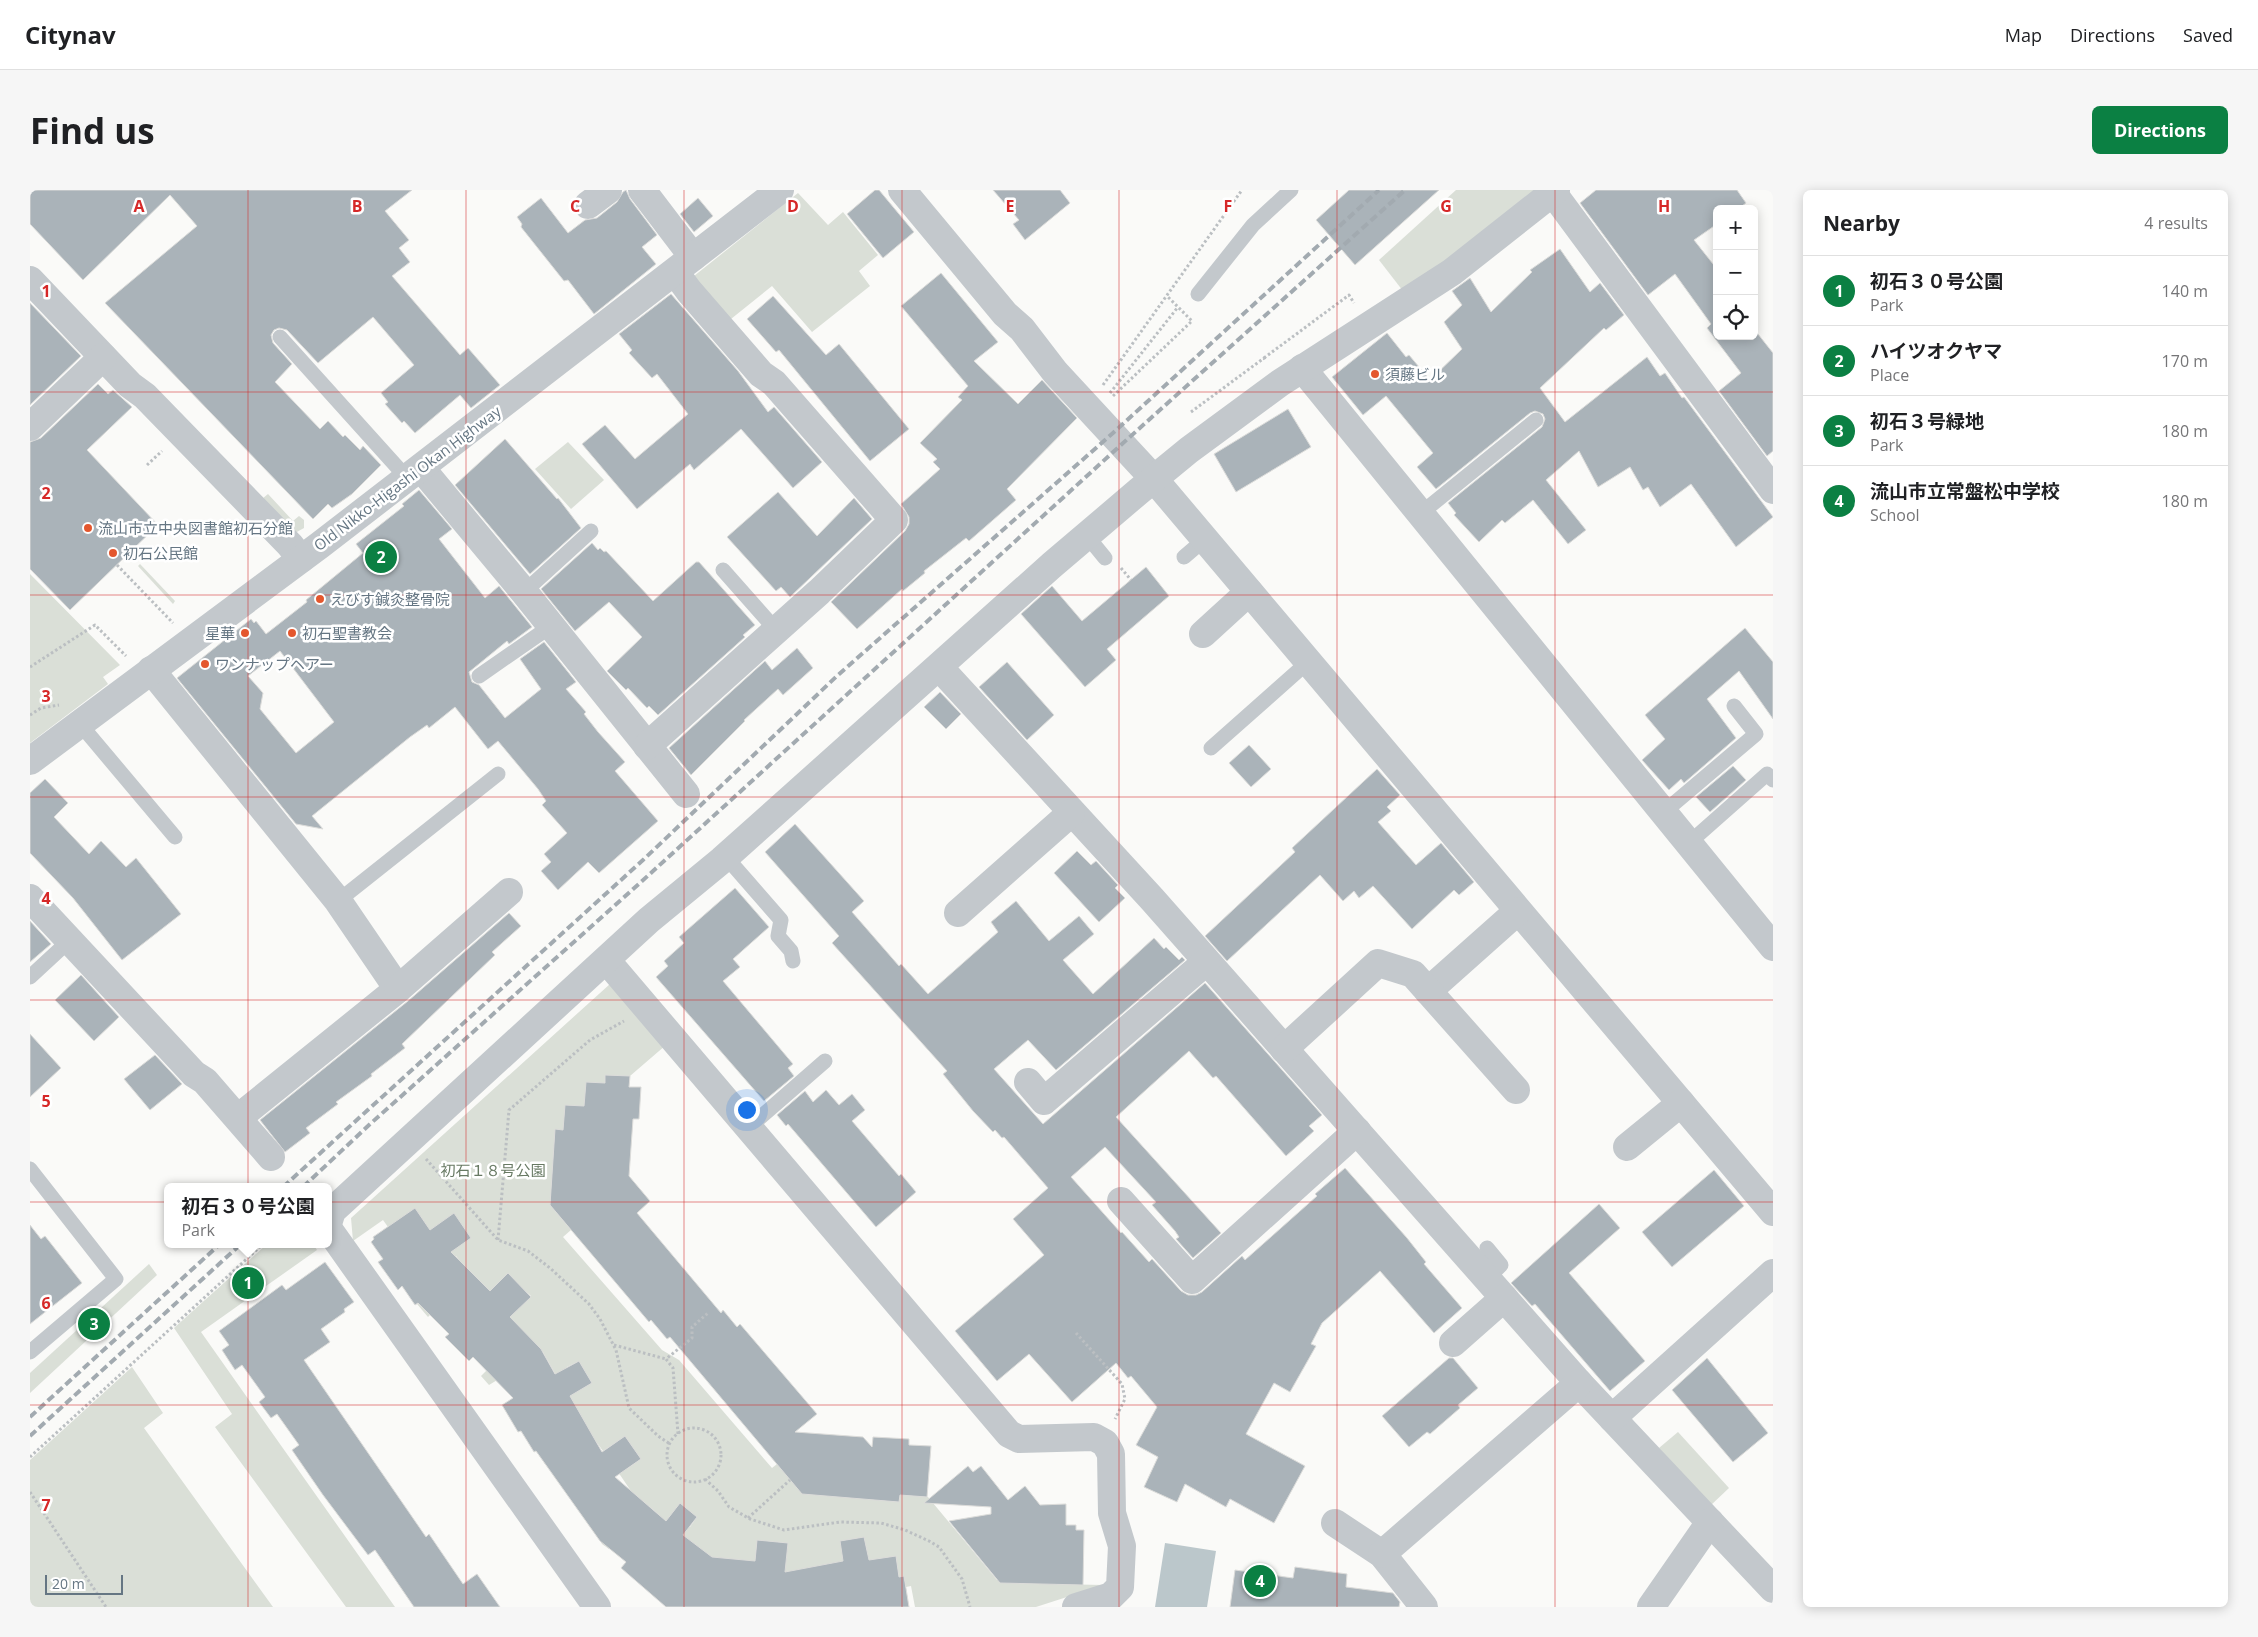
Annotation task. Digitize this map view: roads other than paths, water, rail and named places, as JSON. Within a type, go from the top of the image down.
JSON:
[{"type":"street","points":[[642,190],[684,265],[689,291],[761,374],[774,383],[894,520],[776,630],[646,746]]},
{"type":"street","points":[[902,190],[1005,314],[1022,329],[1055,372],[1097,400],[1154,479],[1773,1212]]},
{"type":"street","points":[[332,1211],[649,920],[726,857],[1052,565],[1154,479],[1189,450],[1302,368],[1452,272],[1554,191],[1773,490]]},
{"type":"street","name":"Old Nikko-Higashi Okan Highway","points":[[30,761],[80,724],[142,666],[301,559],[684,265],[775,192]]},
{"type":"street","points":[[30,280],[130,385],[145,396],[290,544],[301,559]]},
{"type":"street","points":[[30,427],[103,357]]},
{"type":"street","points":[[1302,368],[1420,514],[1614,740],[1664,812],[1773,947]]},
{"type":"street","points":[[414,473],[524,592],[686,794]]},
{"type":"street","points":[[1204,634],[1249,592]]},
{"type":"street","points":[[142,666],[338,901],[398,989]]},
{"type":"street","points":[[939,667],[1070,813],[1152,899],[1580,1383],[1773,1589]]},
{"type":"street","points":[[958,913],[1070,813]]},
{"type":"street","points":[[238,1118],[398,989],[509,892]]},
{"type":"street","points":[[30,898],[194,1074],[205,1081],[271,1157]]},
{"type":"street","points":[[1428,991],[1518,911]]},
{"type":"street","points":[[606,960],[647,1008],[714,1096],[927,1351],[1008,1434],[1019,1439],[1097,1433],[1111,1454],[1104,1485],[1122,1546],[1120,1587],[1111,1596],[1076,1607]]},
{"type":"street","points":[[1028,1082],[1044,1101],[1206,962]]},
{"type":"street","points":[[1284,1049],[1308,1016],[1378,963],[1413,974],[1516,1090]]},
{"type":"street","points":[[1627,1147],[1681,1103]]},
{"type":"street","points":[[1120,1200],[1192,1280],[1357,1132]]},
{"type":"street","points":[[332,1234],[597,1607]]},
{"type":"street","points":[[1612,1418],[1716,1327],[1773,1273]]},
{"type":"street","points":[[1453,1342],[1496,1288]]},
{"type":"street","points":[[1382,1554],[1580,1383]]},
{"type":"street","points":[[1651,1607],[1710,1522]]},
{"type":"street","points":[[1335,1523],[1382,1554],[1424,1607]]},
{"type":"lane","points":[[1198,294],[1253,225],[1291,190]]},
{"type":"lane","points":[[280,337],[414,473]]},
{"type":"lane","points":[[1420,514],[1536,420]]},
{"type":"lane","points":[[524,592],[591,531]]},
{"type":"lane","points":[[1087,536],[1105,558]]},
{"type":"lane","points":[[1184,557],[1205,539]]},
{"type":"lane","points":[[722,570],[776,630]]},
{"type":"lane","points":[[479,676],[551,626]]},
{"type":"lane","points":[[1211,748],[1308,662]]},
{"type":"lane","points":[[1664,812],[1756,734],[1734,706]]},
{"type":"lane","points":[[80,724],[175,837]]},
{"type":"lane","points":[[338,901],[498,774]]},
{"type":"lane","points":[[1689,843],[1767,774],[1773,780]]},
{"type":"lane","points":[[726,857],[781,920],[778,936],[791,951],[793,961]]},
{"type":"lane","points":[[30,977],[70,940]]},
{"type":"lane","points":[[753,1141],[825,1061]]},
{"type":"lane","points":[[30,1169],[116,1279],[30,1352]]},
{"type":"lane","points":[[1487,1248],[1501,1265],[1496,1288]]},
{"type":"railway","points":[[287,1183],[643,860],[838,675],[1113,433],[1379,190]]},
{"type":"railway","points":[[307,1183],[369,1125],[641,882],[1122,444],[1405,190]]},
{"type":"railway","points":[[30,1417],[216,1248]]},
{"type":"railway","points":[[30,1436],[237,1248]]},
{"type":"place","name":"須藤ビル","points":[[1375,374]]},
{"type":"place","name":"流山市立中央図書館初石分館","points":[[88,528]]},
{"type":"place","name":"初石公民館","points":[[113,553]]},
{"type":"place","name":"ハイツオクヤマ","points":[[381,557]]},
{"type":"place","name":"えびす鍼灸整骨院","points":[[320,599]]},
{"type":"place","name":"星華","points":[[245,633]]},
{"type":"place","name":"初石聖書教会","points":[[292,633]]},
{"type":"place","name":"ワンナップヘアー","points":[[205,664]]},
{"type":"place","name":"初石３０号公園","points":[[248,1283]]},
{"type":"place","name":"初石３号緑地","points":[[94,1324]]},
{"type":"place","name":"流山市立常盤松中学校","points":[[1260,1581]]},
{"type":"park label","name":"初石１８号公園","points":[[493,1170]]}]
